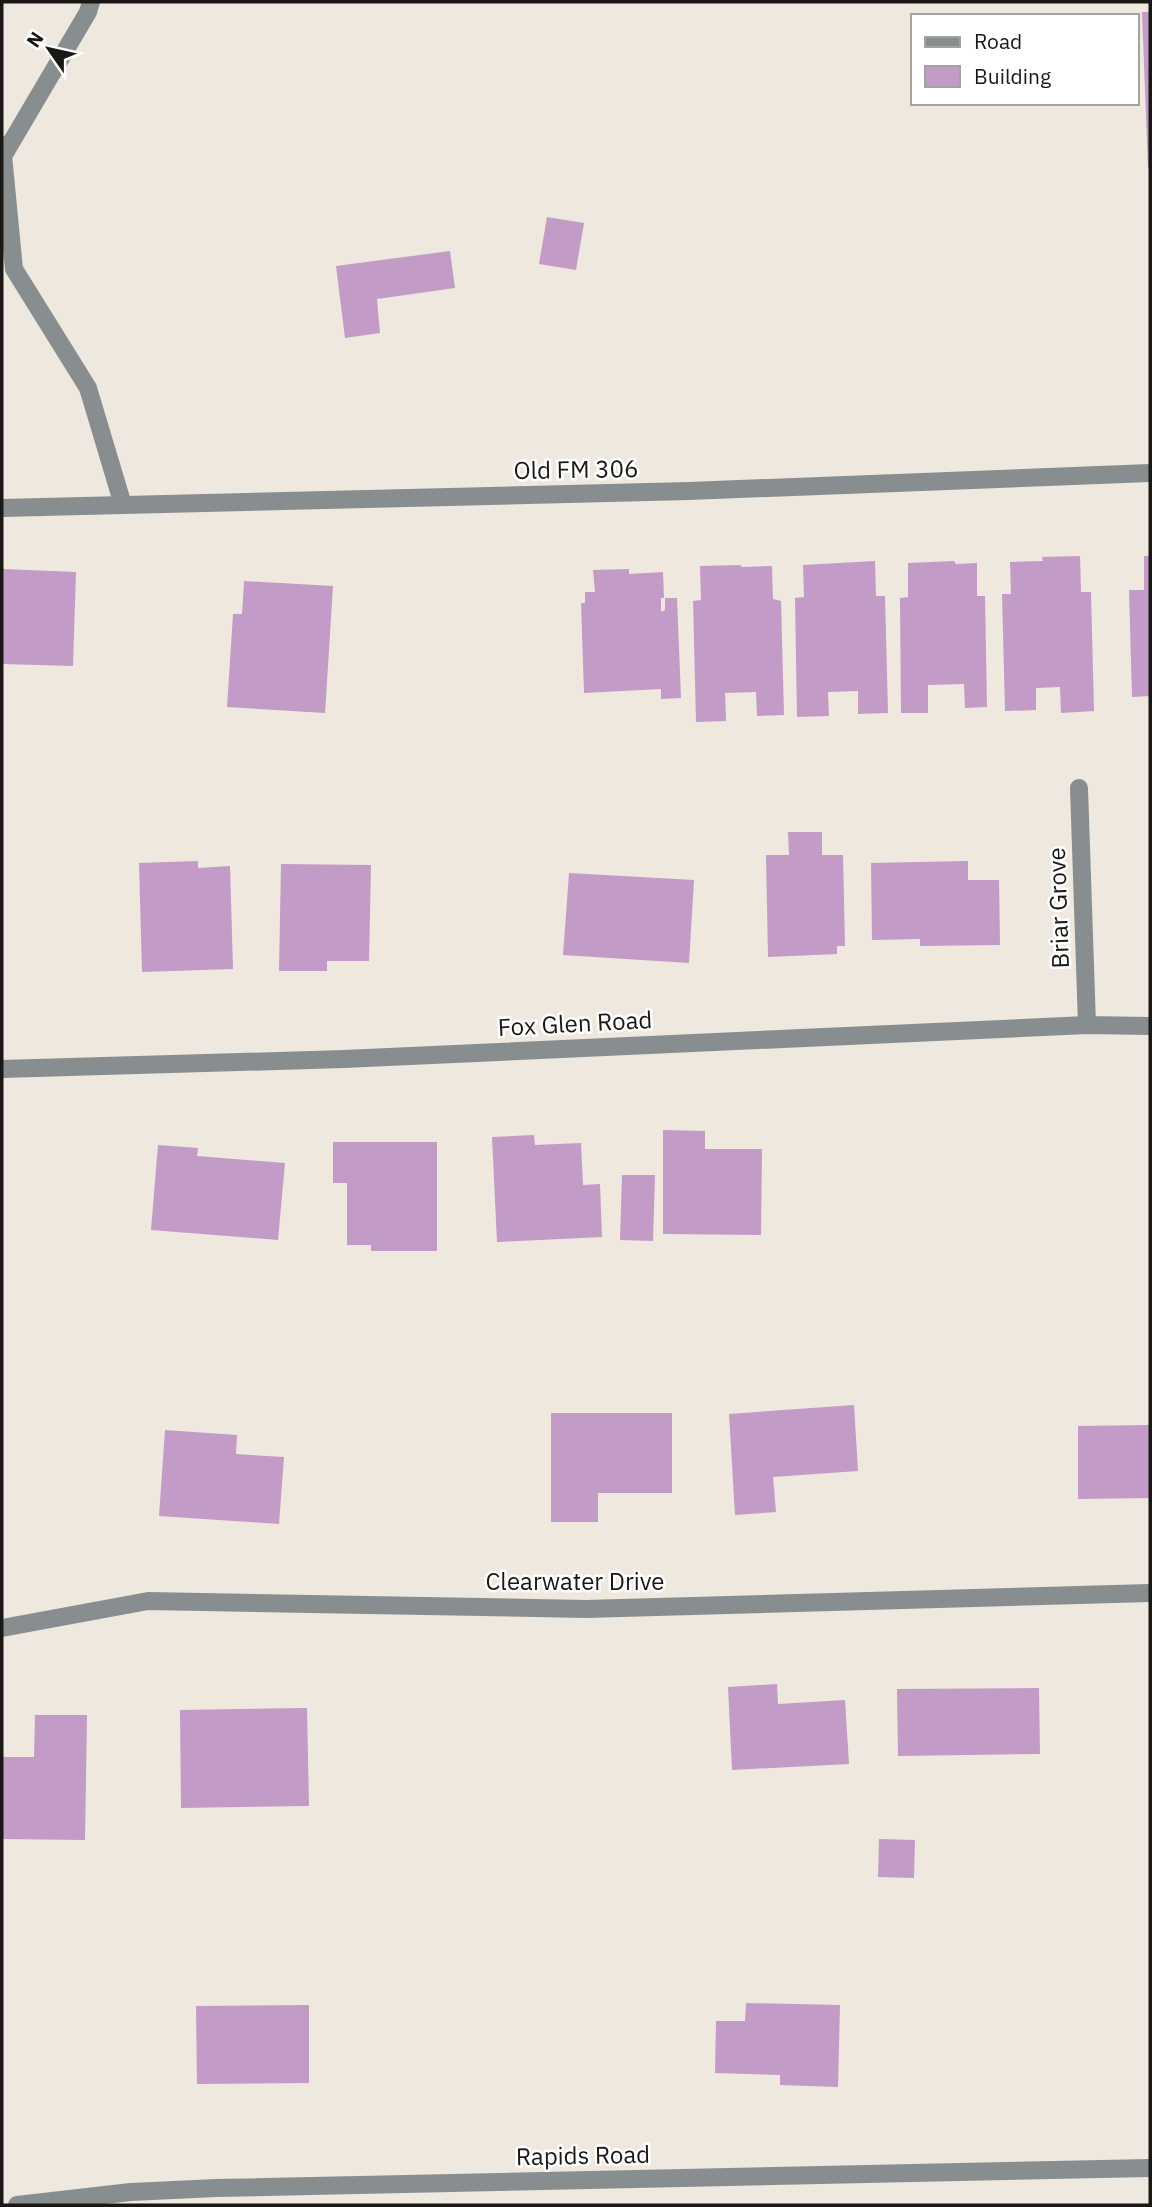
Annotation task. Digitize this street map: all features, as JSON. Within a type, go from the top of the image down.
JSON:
[{"type":"street","points":[[2,158],[88,12],[91,2]]},
{"type":"street","points":[[2,145],[14,270],[88,387],[123,505]]},
{"type":"street","name":"Old FM 306","points":[[2,508],[689,491],[1150,473]]},
{"type":"street","name":"Briar Grove","points":[[1079,788],[1087,1025]]},
{"type":"street","name":"Fox Glen Road","points":[[2,1069],[358,1058],[1087,1025],[1150,1026]]},
{"type":"street","name":"Clearwater Drive","points":[[2,1629],[148,1601],[586,1609],[1150,1593]]},
{"type":"street","name":"Rapids Road","points":[[17,2205],[131,2192],[216,2188],[1150,2168]]},
{"type":"building","points":[[1142,12],[1150,12],[1150,168],[1148,168]]},
{"type":"building","points":[[547,217],[584,223],[576,270],[539,264]]},
{"type":"building","points":[[450,251],[455,288],[377,299],[380,333],[345,338],[336,266]]},
{"type":"building","points":[[1080,556],[1081,592],[1091,592],[1094,711],[1061,713],[1060,687],[1036,688],[1036,710],[1005,711],[1002,594],[1011,594],[1010,562],[1043,561],[1042,557]]},
{"type":"building","points":[[1144,556],[1150,556],[1150,696],[1132,697],[1129,590],[1144,590]]},
{"type":"building","points":[[875,561],[876,596],[885,596],[888,713],[858,714],[858,691],[828,692],[829,716],[797,717],[795,598],[804,597],[803,565]]},
{"type":"building","points":[[954,561],[956,564],[977,563],[977,596],[985,596],[987,707],[965,708],[964,684],[928,685],[928,713],[901,713],[900,598],[908,597],[908,563]]},
{"type":"building","points":[[700,566],[772,566],[773,599],[781,601],[784,715],[757,716],[756,692],[725,693],[726,721],[696,722],[693,601],[701,600]]},
{"type":"building","points":[[2,569],[76,572],[73,666],[2,664]]},
{"type":"building","points":[[629,569],[629,574],[663,572],[664,598],[661,598],[661,612],[665,610],[665,598],[677,598],[681,698],[661,699],[661,689],[584,693],[581,603],[585,603],[585,592],[595,592],[593,570]]},
{"type":"building","points":[[244,581],[333,586],[325,713],[227,707],[233,614],[242,614]]},
{"type":"building","points":[[788,832],[822,832],[822,855],[843,855],[845,946],[837,946],[837,954],[768,957],[766,855],[789,855]]},
{"type":"building","points":[[198,861],[198,868],[230,866],[233,969],[142,972],[139,863]]},
{"type":"building","points":[[968,861],[968,880],[999,880],[1000,945],[920,946],[920,939],[872,940],[871,863]]},
{"type":"building","points":[[281,864],[371,865],[369,961],[327,961],[327,971],[279,971]]},
{"type":"building","points":[[569,873],[694,880],[689,963],[563,955]]},
{"type":"building","points":[[663,1130],[705,1131],[705,1149],[762,1149],[761,1235],[663,1234]]},
{"type":"building","points":[[534,1135],[535,1145],[581,1143],[583,1185],[600,1184],[602,1237],[497,1242],[492,1137]]},
{"type":"building","points":[[333,1142],[437,1142],[437,1251],[371,1251],[371,1245],[347,1245],[347,1183],[333,1183]]},
{"type":"building","points":[[158,1145],[198,1148],[197,1156],[285,1163],[278,1240],[151,1230]]},
{"type":"building","points":[[622,1175],[655,1175],[653,1241],[620,1240]]},
{"type":"building","points":[[854,1405],[858,1471],[773,1477],[776,1512],[735,1515],[729,1414]]},
{"type":"building","points":[[551,1413],[672,1413],[672,1493],[598,1493],[598,1522],[551,1522]]},
{"type":"building","points":[[1150,1425],[1150,1498],[1078,1499],[1078,1426]]},
{"type":"building","points":[[165,1430],[237,1435],[236,1454],[284,1457],[279,1524],[159,1516]]},
{"type":"building","points":[[777,1684],[778,1704],[845,1700],[849,1764],[732,1770],[728,1687]]},
{"type":"building","points":[[1039,1688],[1040,1754],[898,1756],[897,1689]]},
{"type":"building","points":[[307,1708],[309,1806],[181,1808],[180,1710]]},
{"type":"building","points":[[35,1715],[87,1715],[85,1840],[2,1839],[2,1757],[34,1757]]},
{"type":"building","points":[[879,1839],[915,1840],[914,1878],[878,1877]]},
{"type":"building","points":[[746,2003],[840,2005],[838,2087],[780,2085],[780,2075],[715,2073],[716,2021],[745,2021]]},
{"type":"building","points":[[309,2005],[309,2083],[197,2084],[196,2006]]}]
